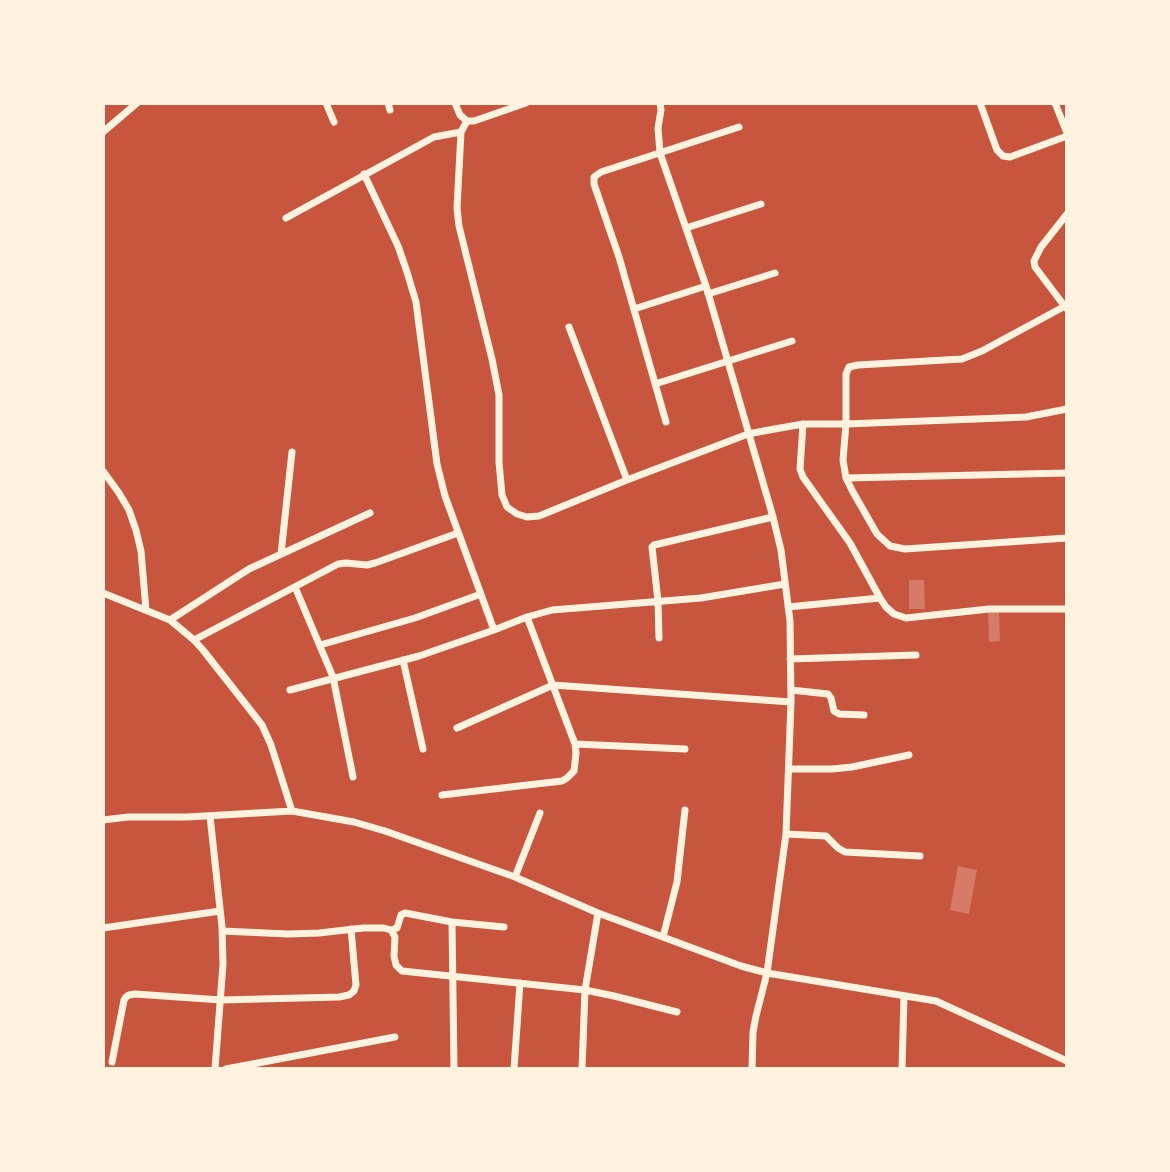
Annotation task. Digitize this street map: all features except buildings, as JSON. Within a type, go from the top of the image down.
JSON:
[{"type":"street","points":[[103,132],[137,103]]},
{"type":"street","points":[[326,103],[334,122]]},
{"type":"street","points":[[455,103],[460,115],[467,121],[481,120],[526,103]]},
{"type":"street","points":[[660,103],[660,153],[706,286],[773,517],[781,550],[788,607],[791,702],[786,834],[767,973],[754,1024],[752,1069]]},
{"type":"street","points":[[980,103],[997,150],[1003,156],[1010,157],[1067,134],[1055,103]]},
{"type":"street","points":[[467,121],[461,132],[457,208],[459,226],[499,395],[502,495],[507,507],[517,514],[539,516],[748,434],[803,424],[1026,417],[1067,409]]},
{"type":"street","points":[[666,422],[594,177],[601,172],[739,127]]},
{"type":"street","points":[[286,218],[435,137],[461,132]]},
{"type":"street","points":[[364,174],[398,246],[416,302],[437,464],[445,496],[494,630]]},
{"type":"street","points":[[686,228],[761,204]]},
{"type":"street","points":[[1067,214],[1041,247],[1034,261],[1035,267],[1066,307],[982,351],[961,359],[849,367],[846,374],[843,460],[846,478],[877,534],[890,546],[905,549],[1067,538]]},
{"type":"street","points":[[708,294],[775,273]]},
{"type":"street","points":[[634,309],[706,286]]},
{"type":"street","points":[[569,327],[626,480]]},
{"type":"street","points":[[655,384],[792,341]]},
{"type":"street","points":[[803,424],[800,469],[803,477],[850,543],[880,598],[894,614],[906,618],[989,609],[1067,609]]},
{"type":"street","points":[[281,554],[292,452]]},
{"type":"street","points":[[103,471],[119,492],[136,530],[141,551],[146,610]]},
{"type":"street","points":[[846,478],[1067,473]]},
{"type":"street","points":[[170,620],[249,569],[370,513]]},
{"type":"street","points":[[659,638],[659,601],[652,547],[773,517]]},
{"type":"street","points":[[194,640],[338,564],[367,565],[458,533]]},
{"type":"street","points":[[289,690],[403,660],[552,610],[701,598],[785,584]]},
{"type":"street","points":[[295,587],[333,677],[353,776]]},
{"type":"street","points":[[103,593],[170,620],[194,640],[262,725],[292,811]]},
{"type":"street","points":[[320,645],[415,618],[481,594]]},
{"type":"street","points":[[788,607],[880,598]]},
{"type":"street","points":[[442,795],[562,780],[574,771],[575,744],[527,617]]},
{"type":"street","points":[[790,659],[916,655]]},
{"type":"street","points":[[403,660],[424,750]]},
{"type":"street","points":[[457,728],[553,685],[791,702]]},
{"type":"street","points":[[791,690],[828,694],[834,711],[839,714],[864,715]]},
{"type":"street","points":[[575,744],[685,749]]},
{"type":"street","points":[[789,769],[852,767],[909,755]]},
{"type":"street","points":[[663,937],[677,882],[685,810]]},
{"type":"street","points":[[103,820],[292,811],[354,822],[515,877],[598,913],[741,966],[767,973],[936,1001],[1067,1060]]},
{"type":"street","points":[[515,877],[540,813]]},
{"type":"street","points":[[210,816],[223,964],[215,1069]]},
{"type":"street","points":[[786,834],[826,836],[845,852],[920,856]]},
{"type":"street","points":[[103,928],[220,911]]},
{"type":"street","points":[[222,932],[288,934],[351,929],[391,930],[397,928],[401,915],[405,912],[452,922],[504,927]]},
{"type":"street","points":[[582,1069],[585,990],[598,913]]},
{"type":"street","points":[[452,922],[454,1069]]},
{"type":"street","points":[[112,1062],[126,997],[135,994],[220,1000],[349,995],[356,985],[351,929]]},
{"type":"street","points":[[391,930],[395,937],[396,965],[402,971],[585,990],[677,1012]]},
{"type":"street","points":[[514,1069],[520,983]]},
{"type":"street","points":[[902,1069],[904,997]]},
{"type":"street","points":[[226,1069],[395,1037]]}]
